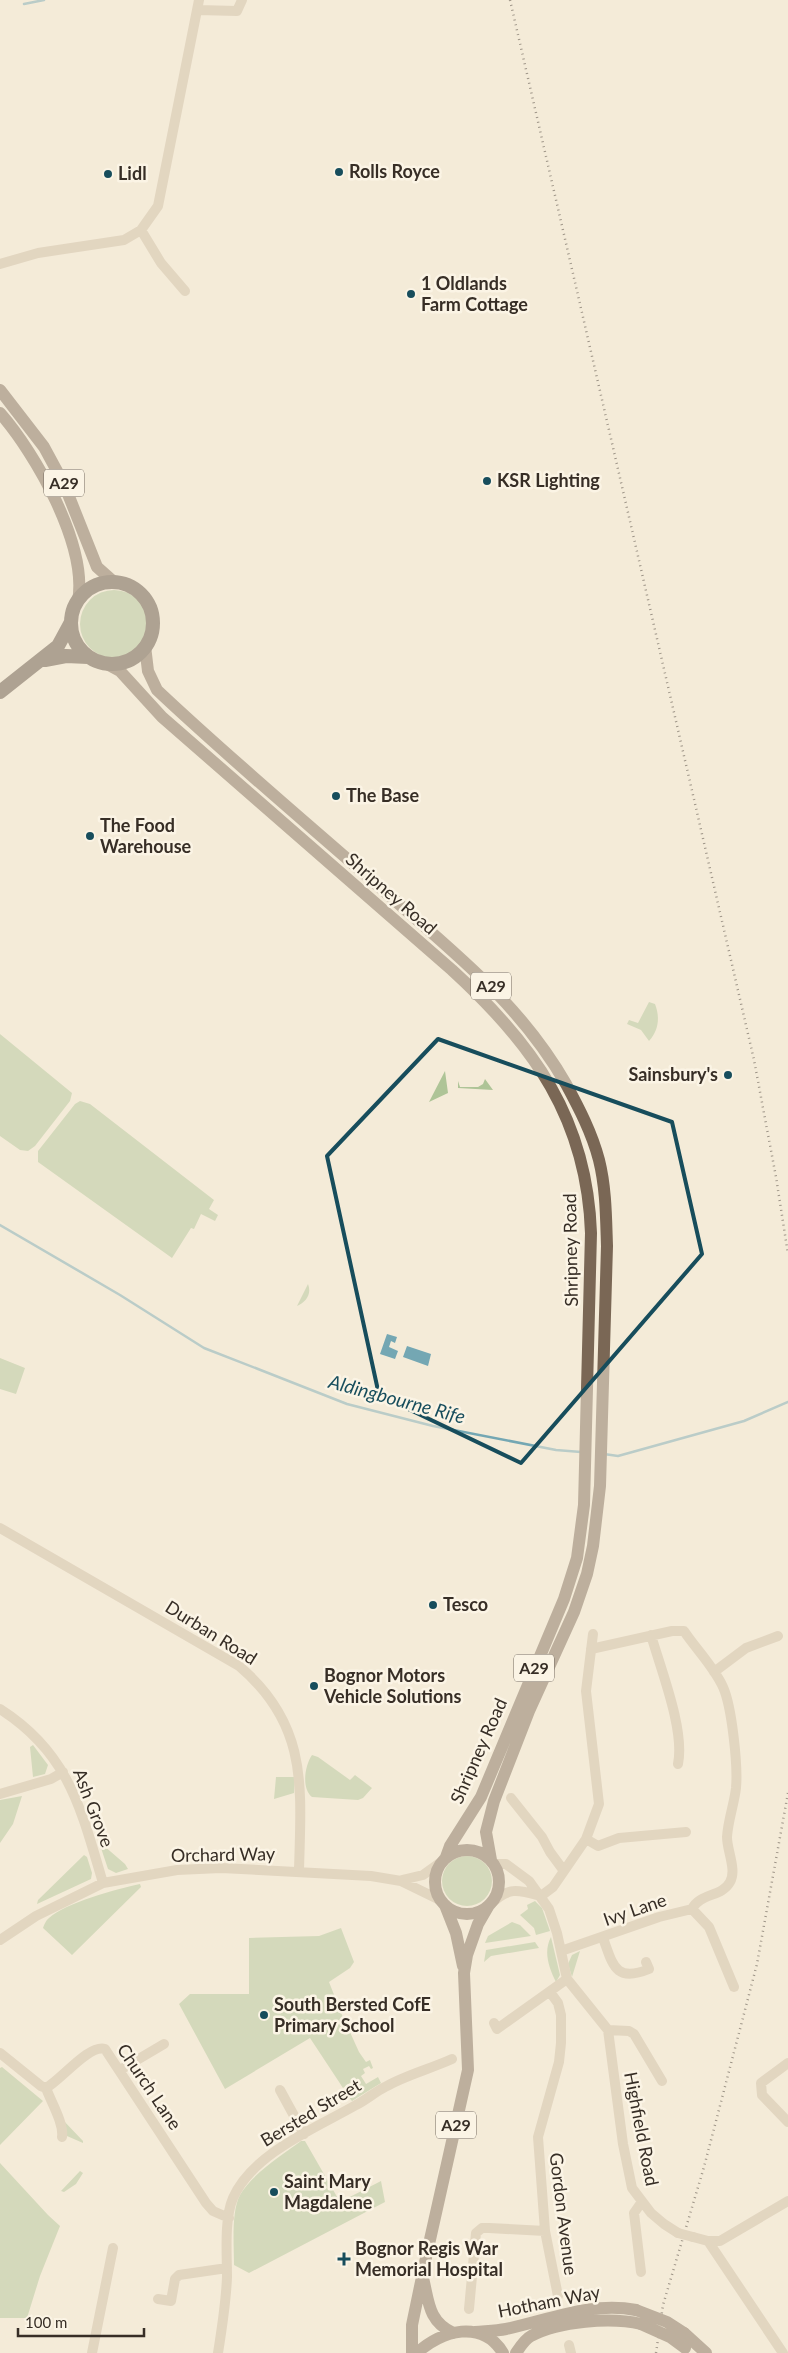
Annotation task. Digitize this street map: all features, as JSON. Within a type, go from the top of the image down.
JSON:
[{"type":"highway","points":[[0,692],[18,676],[42,661],[58,646],[71,621],[78,601],[94,587],[115,582],[135,589],[144,598],[150,609],[153,622],[151,635],[146,646],[129,660],[107,664],[88,656],[79,647],[73,635],[71,621]]},
{"type":"highway","points":[[42,661],[66,656],[88,656]]},
{"type":"main road","name":"A29","points":[[0,390],[44,447],[64,484],[97,567],[115,582]]},
{"type":"main road","name":"A29","points":[[0,413],[36,463],[58,508],[79,571],[78,601]]},
{"type":"main road","name":"Shripney Road","points":[[146,646],[148,671],[157,690],[494,988],[517,1013],[540,1043],[568,1089],[577,1105],[597,1153],[606,1207],[601,1444],[594,1538],[588,1569],[574,1612],[529,1711],[494,1801],[486,1832],[499,1884],[496,1895],[470,1945],[464,1973]]},
{"type":"main road","name":"Shripney Road","points":[[107,664],[120,672],[162,717],[474,990],[508,1026],[548,1081],[572,1129],[584,1167],[592,1233],[586,1443],[580,1540],[568,1590],[481,1797],[437,1869],[435,1885],[456,1933],[464,1973],[468,2070],[412,2325],[412,2353]]},
{"type":"main road","points":[[444,1860],[461,1850],[469,1850],[477,1851],[492,1862]]},
{"type":"main road","points":[[443,1903],[462,1914],[481,1911],[490,1904]]},
{"type":"main road","name":"Shripney Road","points":[[423,2276],[431,2312],[436,2322],[453,2332]]},
{"type":"main road","name":"Hotham Way","points":[[516,2353],[530,2336],[542,2326],[584,2310],[623,2308],[651,2315],[684,2333],[706,2353]]},
{"type":"main road","name":"Hotham Way","points":[[453,2332],[504,2330],[605,2320],[630,2321],[651,2327],[670,2337],[688,2351]]},
{"type":"main road","points":[[417,2353],[437,2337],[453,2332]]},
{"type":"main road","points":[[475,2332],[495,2341],[503,2353]]},
{"type":"street","points":[[0,264],[38,253],[124,240],[141,230],[158,206],[198,5],[236,11],[242,0]]},
{"type":"street","points":[[141,230],[161,263],[185,291]]},
{"type":"street","name":"Durban Road","points":[[0,1528],[239,1666],[267,1693],[279,1711],[297,1757],[301,1798],[300,1871]]},
{"type":"street","points":[[591,1650],[672,1630],[684,1631],[714,1672],[726,1697],[736,1770],[736,1788],[727,1840],[733,1875],[730,1883],[723,1890],[701,1898],[692,1909]]},
{"type":"street","points":[[490,1904],[498,1897],[513,1891],[523,1890],[541,1896],[553,1887],[586,1839],[599,1804],[586,1691],[593,1634]]},
{"type":"street","points":[[651,1635],[675,1722],[680,1751],[678,1764]]},
{"type":"street","points":[[714,1672],[746,1648],[778,1636]]},
{"type":"street","name":"Ash Grove","points":[[0,1709],[30,1730],[50,1752],[64,1772],[103,1883]]},
{"type":"street","points":[[0,1794],[51,1779],[64,1772]]},
{"type":"street","points":[[511,1798],[542,1837],[564,1871]]},
{"type":"street","points":[[586,1839],[598,1846],[619,1838],[686,1832]]},
{"type":"street","points":[[401,1880],[423,1875],[444,1860]]},
{"type":"street","name":"Highfield Road","points":[[492,1862],[506,1864],[529,1881],[541,1896],[553,1919],[567,1979],[576,1992],[601,2018],[608,2030],[623,2144],[632,2188],[641,2202],[664,2224],[678,2233],[708,2241]]},
{"type":"street","name":"Orchard Way","points":[[0,1940],[36,1916],[103,1883],[190,1869],[300,1871],[401,1880]]},
{"type":"street","points":[[401,1880],[443,1903]]},
{"type":"street","name":"Ivy Lane","points":[[561,1952],[659,1917],[692,1909],[708,1927],[734,1988]]},
{"type":"street","points":[[604,1938],[613,1965],[623,1974],[636,1975],[649,1969],[646,1962]]},
{"type":"street","points":[[494,2023],[497,2029],[567,1979]]},
{"type":"street","name":"Gordon Avenue","points":[[550,1992],[558,2003],[561,2016],[560,2062],[538,2138],[545,2231],[558,2296]]},
{"type":"street","points":[[608,2030],[629,2031],[634,2034],[662,2081]]},
{"type":"street","points":[[120,2070],[164,2044]]},
{"type":"street","name":"Church Lane","points":[[46,2088],[96,2049],[105,2049],[206,2204],[213,2211],[229,2218]]},
{"type":"street","points":[[0,2053],[46,2088],[62,2128],[62,2137]]},
{"type":"street","name":"Bersted Street","points":[[218,2353],[224,2310],[229,2218],[233,2199],[254,2169],[273,2153],[362,2102],[386,2086],[452,2059]]},
{"type":"street","points":[[788,2063],[762,2083],[762,2095],[788,2122]]},
{"type":"street","points":[[280,2090],[304,2134]]},
{"type":"street","points":[[641,2202],[634,2213],[641,2272]]},
{"type":"street","points":[[708,2241],[720,2241],[787,2204]]},
{"type":"street","points":[[469,2309],[476,2233],[482,2228],[545,2231]]},
{"type":"street","points":[[708,2241],[783,2353]]},
{"type":"street","points":[[92,2353],[113,2248]]},
{"type":"street","points":[[158,2299],[171,2301],[175,2279],[179,2274],[227,2268]]},
{"type":"highlighted area","points":[[438,1039],[672,1122],[702,1254],[521,1463],[379,1395],[327,1156]]},
{"type":"green space","points":[[114,590],[127,593],[138,600],[145,611],[148,624],[145,637],[138,648],[127,655],[114,658],[101,655],[90,648],[83,637],[80,624],[83,611],[90,600],[101,593]]},
{"type":"green space","points":[[649,1002],[655,1004],[658,1019],[657,1028],[649,1041],[641,1030],[627,1024],[629,1020],[638,1023]]},
{"type":"green space","points":[[0,1034],[72,1093],[70,1101],[35,1146],[28,1151],[20,1150],[0,1136]]},
{"type":"green space","points":[[445,1071],[448,1093],[429,1102]]},
{"type":"green space","points":[[485,1079],[493,1090],[458,1088],[458,1081],[460,1087],[478,1087],[483,1084]]},
{"type":"green space","points":[[80,1101],[90,1104],[214,1200],[209,1209],[218,1215],[215,1221],[201,1214],[194,1229],[191,1228],[172,1258],[38,1162],[38,1151],[75,1104]]},
{"type":"green space","points":[[308,1284],[309,1291],[307,1297],[297,1306]]},
{"type":"green space","points":[[0,1358],[25,1368],[16,1394],[0,1389]]},
{"type":"green space","points":[[33,1745],[48,1765],[45,1774],[33,1777],[30,1747]]},
{"type":"green space","points":[[312,1755],[318,1757],[350,1780],[355,1775],[372,1788],[363,1798],[358,1800],[312,1797],[306,1788],[305,1776]]},
{"type":"green space","points":[[276,1777],[295,1777],[294,1793],[274,1799]]},
{"type":"green space","points":[[22,1796],[13,1824],[0,1843],[0,1800]]},
{"type":"green space","points":[[103,1845],[125,1864],[128,1869],[116,1873],[108,1869],[101,1848]]},
{"type":"green space","points":[[84,1855],[87,1857],[92,1873],[91,1879],[37,1904],[38,1900]]},
{"type":"green space","points":[[462,1856],[472,1856],[485,1863],[492,1876],[492,1886],[485,1899],[472,1906],[462,1906],[453,1902],[446,1895],[442,1886],[442,1876],[446,1867],[453,1860]]},
{"type":"green space","points":[[140,1884],[141,1887],[72,1955],[43,1928],[48,1919],[67,1907],[105,1893]]},
{"type":"green space","points":[[535,1901],[542,1908],[550,1931],[536,1935],[534,1928],[520,1915],[528,1909],[527,1905]]},
{"type":"green space","points":[[512,1922],[520,1925],[531,1936],[485,1943],[488,1936]]},
{"type":"green space","points":[[341,1928],[354,1962],[350,1968],[329,1982],[344,2020],[316,2035],[345,2021],[359,2052],[366,2062],[370,2060],[373,2068],[371,2069],[369,2066],[363,2069],[365,2073],[361,2076],[366,2084],[378,2077],[381,2083],[352,2101],[347,2095],[359,2088],[354,2080],[343,2088],[310,2038],[225,2089],[179,2004],[190,1994],[249,1994],[249,1938],[319,1936]]},
{"type":"green space","points":[[551,1937],[560,1975],[556,1982],[549,1966],[547,1954]]},
{"type":"green space","points":[[535,1942],[539,1948],[491,1956],[484,1962],[486,1950]]},
{"type":"green space","points":[[580,1951],[572,1977],[568,1964],[572,1955]]},
{"type":"green space","points":[[2,2067],[43,2101],[0,2145],[0,2068]]},
{"type":"green space","points":[[63,2120],[83,2141],[83,2143],[67,2136]]},
{"type":"green space","points":[[301,2141],[305,2141],[340,2202],[381,2181],[385,2202],[249,2273],[234,2265],[234,2229],[237,2202],[245,2187],[252,2180],[268,2165]]},
{"type":"green space","points":[[0,2163],[60,2226],[40,2276],[27,2318],[0,2318]]},
{"type":"green space","points":[[80,2171],[83,2173],[76,2184],[64,2192],[61,2191]]},
{"type":"water","points":[[387,1334],[397,1337],[395,1343],[391,1341],[389,1347],[398,1351],[395,1359],[380,1354]]},
{"type":"water","points":[[407,1346],[431,1354],[428,1366],[403,1357]]},
{"type":"waterway","points":[[24,4],[44,0]]},
{"type":"waterway","name":"Aldingbourne Rife","points":[[0,1225],[120,1295],[204,1348],[347,1404],[433,1426],[556,1450],[581,1452]]},
{"type":"waterway","name":"Aldingbourne Rife","points":[[604,1454],[618,1456],[744,1421],[788,1402]]},
{"type":"railway","points":[[510,0],[754,1060],[788,1254]]},
{"type":"railway","points":[[656,2353],[663,2305],[704,2167],[757,1964],[788,1793]]},
{"type":"place","name":"Rolls Royce","points":[[339,172]]},
{"type":"place","name":"Lidl","points":[[108,174]]},
{"type":"place","name":"1 Oldlands Farm Cottage","points":[[411,294]]},
{"type":"place","name":"KSR Lighting","points":[[487,481]]},
{"type":"place","name":"The Base","points":[[336,796]]},
{"type":"place","name":"The Food Warehouse","points":[[90,836]]},
{"type":"place","name":"Sainsbury's","points":[[728,1075]]},
{"type":"place","name":"Tesco","points":[[433,1605]]},
{"type":"place","name":"Bognor Motors Vehicle Solutions","points":[[314,1686]]},
{"type":"place","name":"South Bersted CofE Primary School","points":[[264,2015]]},
{"type":"place","name":"Saint Mary Magdalene","points":[[274,2192]]},
{"type":"place","name":"Bognor Regis War Memorial Hospital","points":[[344,2259]]}]
